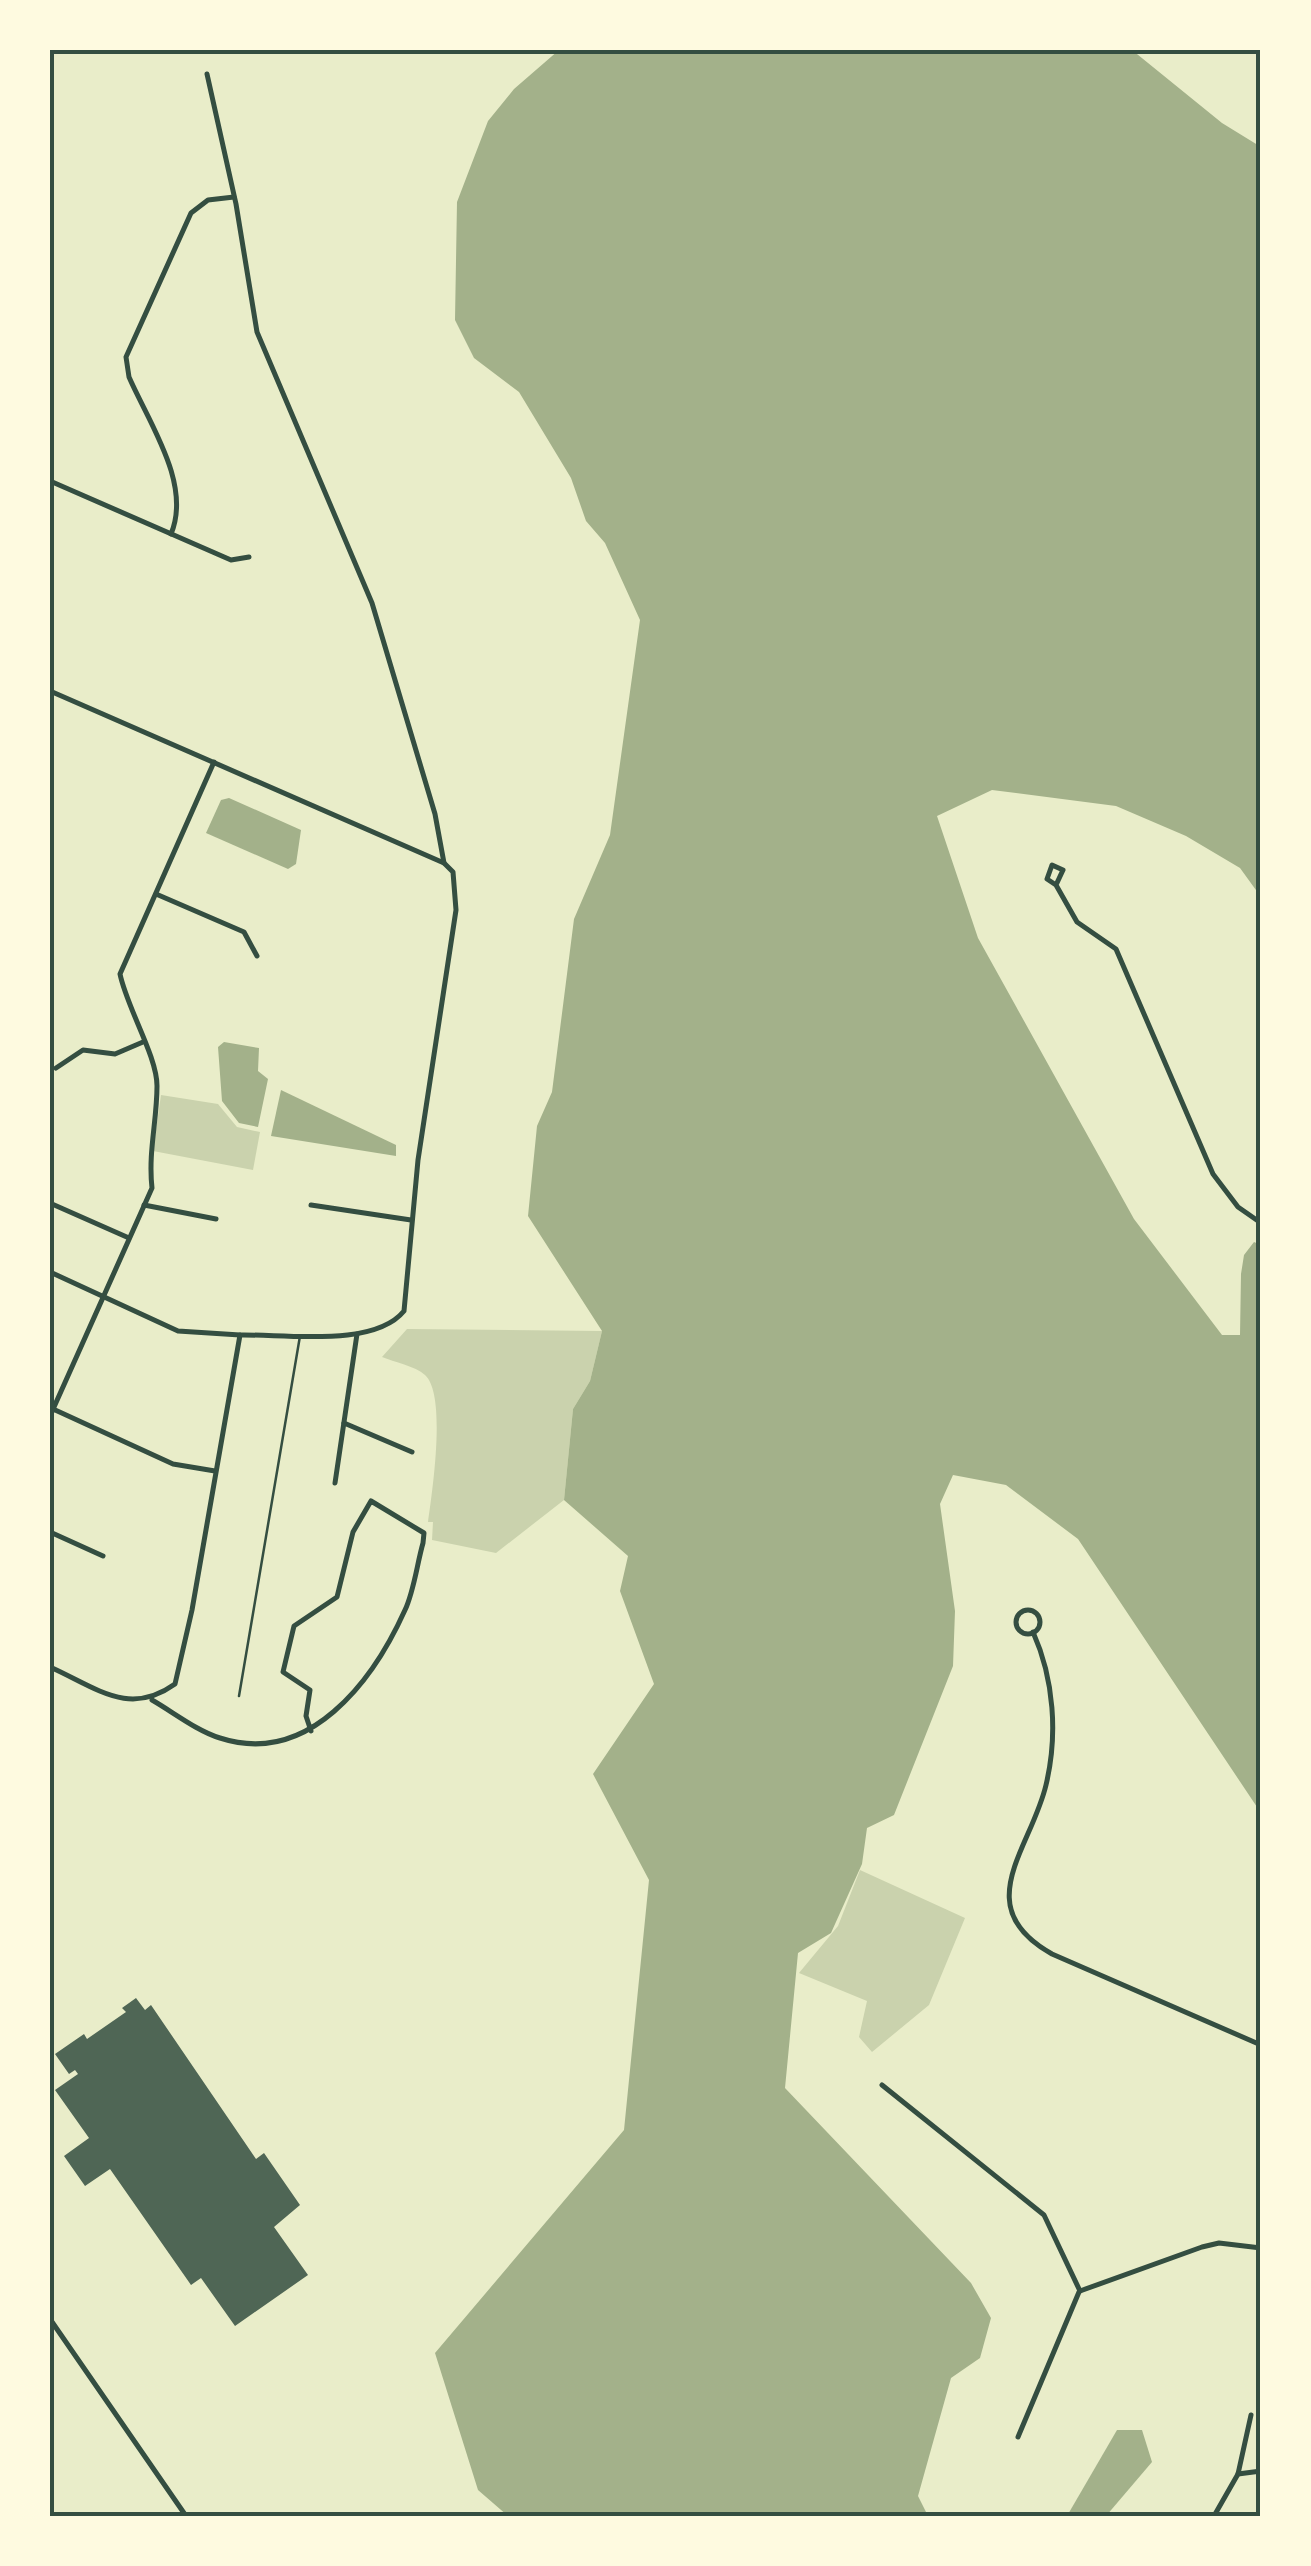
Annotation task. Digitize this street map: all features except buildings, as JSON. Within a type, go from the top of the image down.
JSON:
[{"type":"street","points":[[207,74],[234,197],[257,332],[372,602],[435,814],[444,862]]},
{"type":"street","points":[[171,534],[177,519],[178,490],[129,377],[126,357],[191,213],[208,200],[234,197]]},
{"type":"street","points":[[50,481],[231,560],[249,557]]},
{"type":"street","points":[[50,691],[444,862],[453,872],[456,910],[411,1220],[404,1312],[381,1330],[357,1334],[178,1331],[50,1272]]},
{"type":"street","points":[[214,762],[120,974],[126,1005],[157,1084],[148,1156],[152,1188],[52,1412],[173,1464],[214,1471]]},
{"type":"street","points":[[1056,885],[1077,922],[1116,949],[1213,1174],[1238,1207],[1261,1224]]},
{"type":"street","points":[[156,894],[244,932],[257,956]]},
{"type":"street","points":[[56,1068],[83,1050],[115,1054],[143,1042]]},
{"type":"street","points":[[52,1204],[130,1238]]},
{"type":"street","points":[[144,1205],[216,1219]]},
{"type":"street","points":[[311,1205],[411,1220]]},
{"type":"street","points":[[50,1668],[136,1702],[152,1700],[175,1684],[240,1334]]},
{"type":"street","points":[[335,1483],[357,1334]]},
{"type":"street","points":[[344,1423],[412,1452]]},
{"type":"street","points":[[152,1700],[218,1738],[249,1744],[311,1731],[335,1714],[383,1652],[407,1606],[424,1533],[371,1501],[353,1532],[336,1597],[294,1626],[284,1672],[310,1690],[306,1716],[311,1731]]},
{"type":"street","points":[[50,1532],[103,1556]]},
{"type":"street","points":[[1024,1611],[1038,1615],[1040,1623],[1033,1632],[1018,1628],[1018,1616],[1024,1611]]},
{"type":"street","points":[[1033,1632],[1048,1679],[1053,1732],[1045,1790],[1013,1868],[1009,1899],[1014,1920],[1031,1942],[1052,1954],[1261,2045]]},
{"type":"street","points":[[882,2085],[1044,2216],[1080,2291]]},
{"type":"street","points":[[1018,2437],[1080,2291],[1202,2247],[1219,2243],[1261,2248]]},
{"type":"street","points":[[50,2319],[186,2516]]},
{"type":"street","points":[[1214,2516],[1238,2474],[1251,2415]]},
{"type":"street","points":[[1238,2474],[1261,2471]]},
{"type":"lane","points":[[239,1696],[301,1334]]},
{"type":"shaded area","points":[[559,50],[1132,50],[1222,123],[1261,147],[1261,897],[1240,868],[1186,836],[1116,806],[992,790],[937,816],[978,938],[1134,1219],[1222,1335],[1240,1335],[1244,1255],[1254,1242],[1261,1245],[1261,1813],[1078,1539],[1006,1485],[953,1475],[940,1504],[955,1611],[953,1666],[894,1815],[867,1828],[862,1864],[831,1933],[798,1953],[785,2088],[971,2283],[991,2318],[980,2358],[951,2378],[918,2496],[928,2516],[508,2516],[478,2490],[435,2353],[624,2130],[649,1880],[593,1774],[654,1684],[620,1591],[628,1556],[564,1500],[573,1409],[590,1381],[602,1331],[528,1216],[537,1126],[552,1092],[574,919],[610,835],[640,620],[605,543],[586,521],[571,478],[519,392],[474,358],[455,320],[457,202],[488,121],[514,89]]},
{"type":"shaded area","points":[[229,798],[301,830],[296,864],[288,869],[206,833],[221,800]]},
{"type":"shaded area","points":[[224,1042],[259,1048],[258,1071],[268,1079],[258,1127],[239,1123],[222,1101],[218,1047]]},
{"type":"shaded area","points":[[281,1090],[396,1145],[396,1156],[271,1136]]},
{"type":"shaded area","points":[[161,1095],[218,1104],[237,1127],[260,1132],[253,1170],[153,1151]]},
{"type":"shaded area","points":[[407,1329],[602,1331],[590,1381],[573,1409],[564,1500],[496,1553],[432,1540],[433,1522],[428,1522],[437,1423],[432,1386],[421,1372],[382,1357]]},
{"type":"shaded area","points":[[860,1870],[965,1918],[929,2005],[872,2052],[859,2037],[867,2001],[799,1973],[838,1926]]},
{"type":"shaded area","points":[[1117,2430],[1142,2430],[1152,2462],[1106,2516],[1067,2516]]}]
